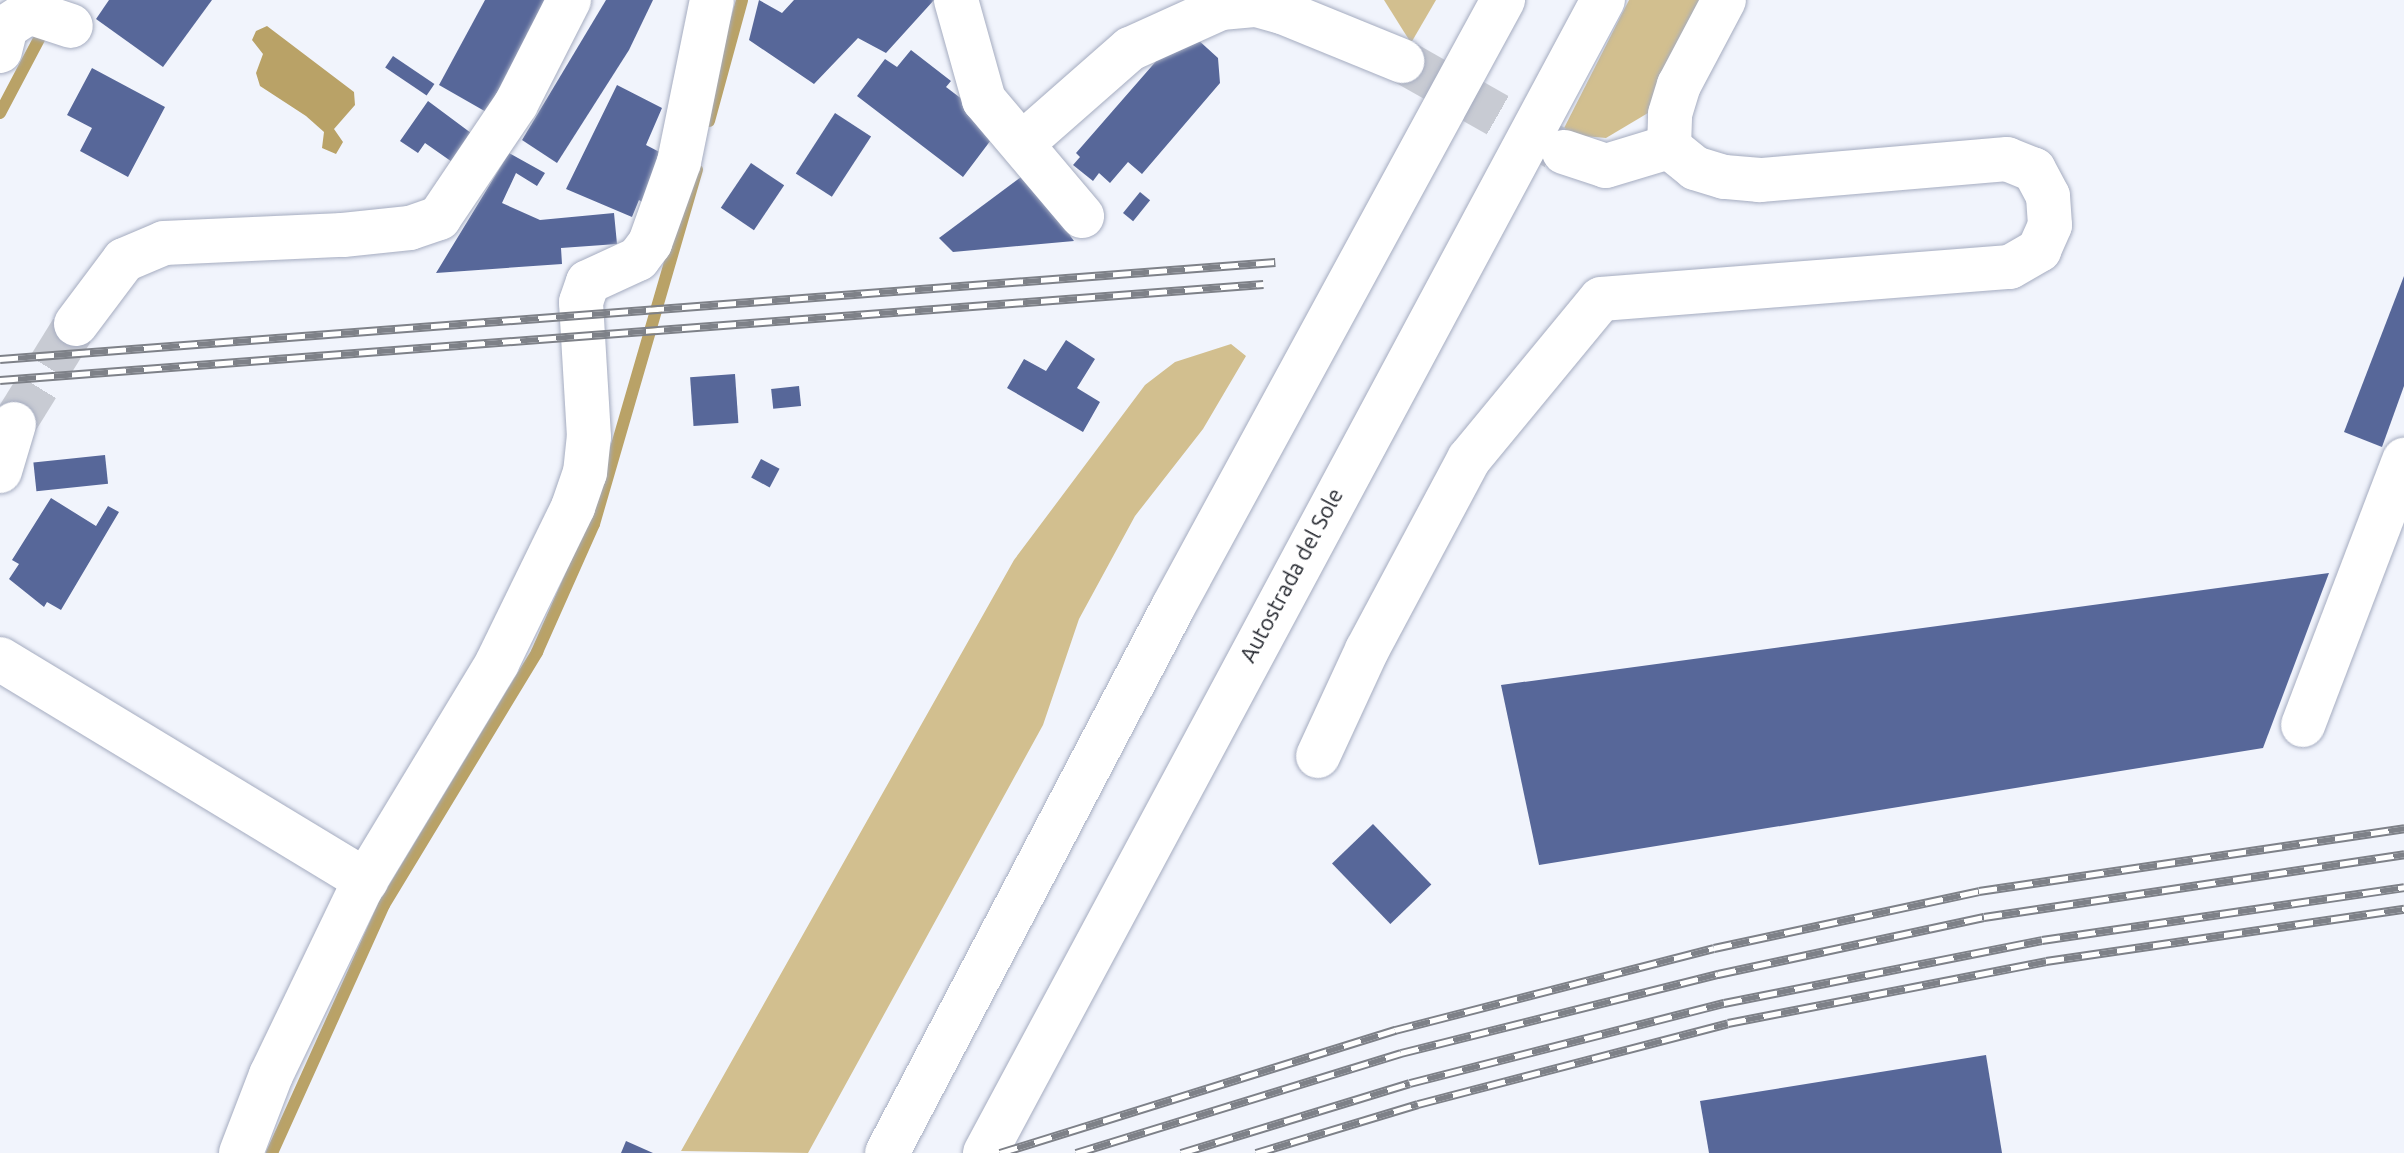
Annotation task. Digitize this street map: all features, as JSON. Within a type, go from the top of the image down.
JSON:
[{"type":"main road","points":[[76,324],[124,260],[164,243],[370,232],[410,228],[439,218],[516,104],[569,0]]},
{"type":"main road","points":[[241,1153],[271,1075],[366,881],[497,663],[573,507],[585,473],[589,437],[581,302],[588,282],[638,259],[650,243],[679,162],[712,0]]},
{"type":"main road","points":[[956,0],[984,100],[1008,130],[1024,142],[1082,216]]},
{"type":"main road","points":[[887,1153],[1180,593],[1503,0]]},
{"type":"main road","name":"Autostrada del Sole","points":[[985,1153],[1603,0]]},
{"type":"main road","points":[[1669,147],[1670,114],[1679,85],[1724,0]]},
{"type":"main road","points":[[1024,142],[1130,49],[1221,8],[1257,5],[1282,12],[1402,61]]},
{"type":"main road","points":[[0,51],[6,27],[29,12],[71,26]]},
{"type":"main road","points":[[1564,152],[1606,166],[1669,147]]},
{"type":"main road","points":[[1318,756],[1367,650],[1469,459],[1601,299],[2010,267],[2039,250],[2050,225],[2048,196],[2034,170],[2007,159],[1760,180],[1695,168],[1669,147]]},
{"type":"main road","points":[[0,471],[14,424]]},
{"type":"main road","points":[[2303,725],[2404,460]]},
{"type":"main road","points":[[0,659],[366,881]]},
{"type":"shaded area","points":[[1384,0],[1436,0],[1411,43]]},
{"type":"shaded area","points":[[1629,0],[1711,0],[1648,113],[1606,138],[1561,134]]},
{"type":"shaded area","points":[[267,26],[354,92],[355,105],[334,129],[343,142],[336,154],[322,148],[324,132],[306,116],[260,86],[256,73],[263,54],[252,40],[256,31]]},
{"type":"shaded area","points":[[1231,344],[1246,356],[1203,429],[1135,516],[1079,619],[1043,725],[808,1153],[681,1151],[1014,560],[1145,385],[1175,362]]},
{"type":"building","points":[[109,0],[212,0],[163,67],[96,19]]},
{"type":"building","points":[[485,0],[550,0],[488,113],[439,85]]},
{"type":"building","points":[[606,0],[653,0],[629,50],[557,163],[522,140]]},
{"type":"building","points":[[759,0],[782,13],[794,0],[934,0],[886,53],[858,38],[814,84],[749,40]]},
{"type":"building","points":[[1185,28],[1218,58],[1220,83],[1142,174],[1128,162],[1110,183],[1099,173],[1093,181],[1073,165],[1080,157],[1076,153]]},
{"type":"building","points":[[911,50],[951,81],[946,87],[1000,128],[963,177],[857,96],[885,59],[897,67]]},
{"type":"building","points":[[393,56],[434,84],[427,96],[385,68]]},
{"type":"building","points":[[92,68],[165,107],[128,177],[80,151],[92,128],[67,115]]},
{"type":"building","points":[[617,85],[662,108],[646,145],[671,158],[651,208],[639,200],[632,217],[566,189]]},
{"type":"building","points":[[428,101],[475,136],[455,164],[425,143],[418,153],[400,141]]},
{"type":"building","points":[[835,113],[871,136],[832,197],[796,173]]},
{"type":"building","points":[[509,153],[545,173],[537,186],[516,173],[502,203],[540,220],[614,213],[617,244],[561,248],[562,264],[436,273]]},
{"type":"building","points":[[751,163],[784,185],[754,230],[721,208]]},
{"type":"building","points":[[1025,174],[1074,241],[953,252],[939,238]]},
{"type":"building","points":[[1140,192],[1150,200],[1133,221],[1123,213]]},
{"type":"building","points":[[2404,276],[2404,386],[2382,447],[2344,432]]},
{"type":"building","points":[[1066,340],[1095,359],[1077,388],[1100,402],[1083,432],[1007,388],[1024,359],[1046,371]]},
{"type":"building","points":[[735,374],[738,423],[694,426],[690,377]]},
{"type":"building","points":[[799,386],[801,406],[773,409],[771,389]]},
{"type":"building","points":[[105,455],[108,484],[36,491],[33,463]]},
{"type":"building","points":[[761,459],[780,469],[770,487],[751,478]]},
{"type":"building","points":[[51,498],[96,526],[108,506],[119,512],[61,610],[47,602],[44,607],[9,579],[19,564],[12,560]]},
{"type":"building","points":[[2329,573],[2263,748],[1539,865],[1501,685]]},
{"type":"building","points":[[1373,824],[1431,884],[1390,924],[1332,864]]},
{"type":"building","points":[[1986,1055],[2002,1153],[1709,1153],[1700,1101]]},
{"type":"building","points":[[626,1141],[653,1153],[621,1153]]},
{"type":"waterway","points":[[709,121],[742,0]]},
{"type":"waterway","points":[[0,113],[47,24]]},
{"type":"waterway","points":[[272,1153],[384,905],[537,652],[594,524],[697,170]]},
{"type":"tunnel","points":[[1402,61],[1563,152]]},
{"type":"tunnel","points":[[14,424],[76,324]]},
{"type":"railway","points":[[0,359],[1275,262]]},
{"type":"railway","points":[[0,380],[1263,284]]},
{"type":"railway","points":[[1000,1153],[1395,1030],[1714,948],[1979,891],[2404,828]]},
{"type":"railway","points":[[1076,1153],[1401,1053],[1718,974],[1984,917],[2404,854]]},
{"type":"railway","points":[[1181,1153],[1410,1083],[1724,1003],[2042,940],[2404,887]]},
{"type":"railway","points":[[1256,1153],[1418,1104],[1728,1023],[2046,961],[2404,909]]}]
